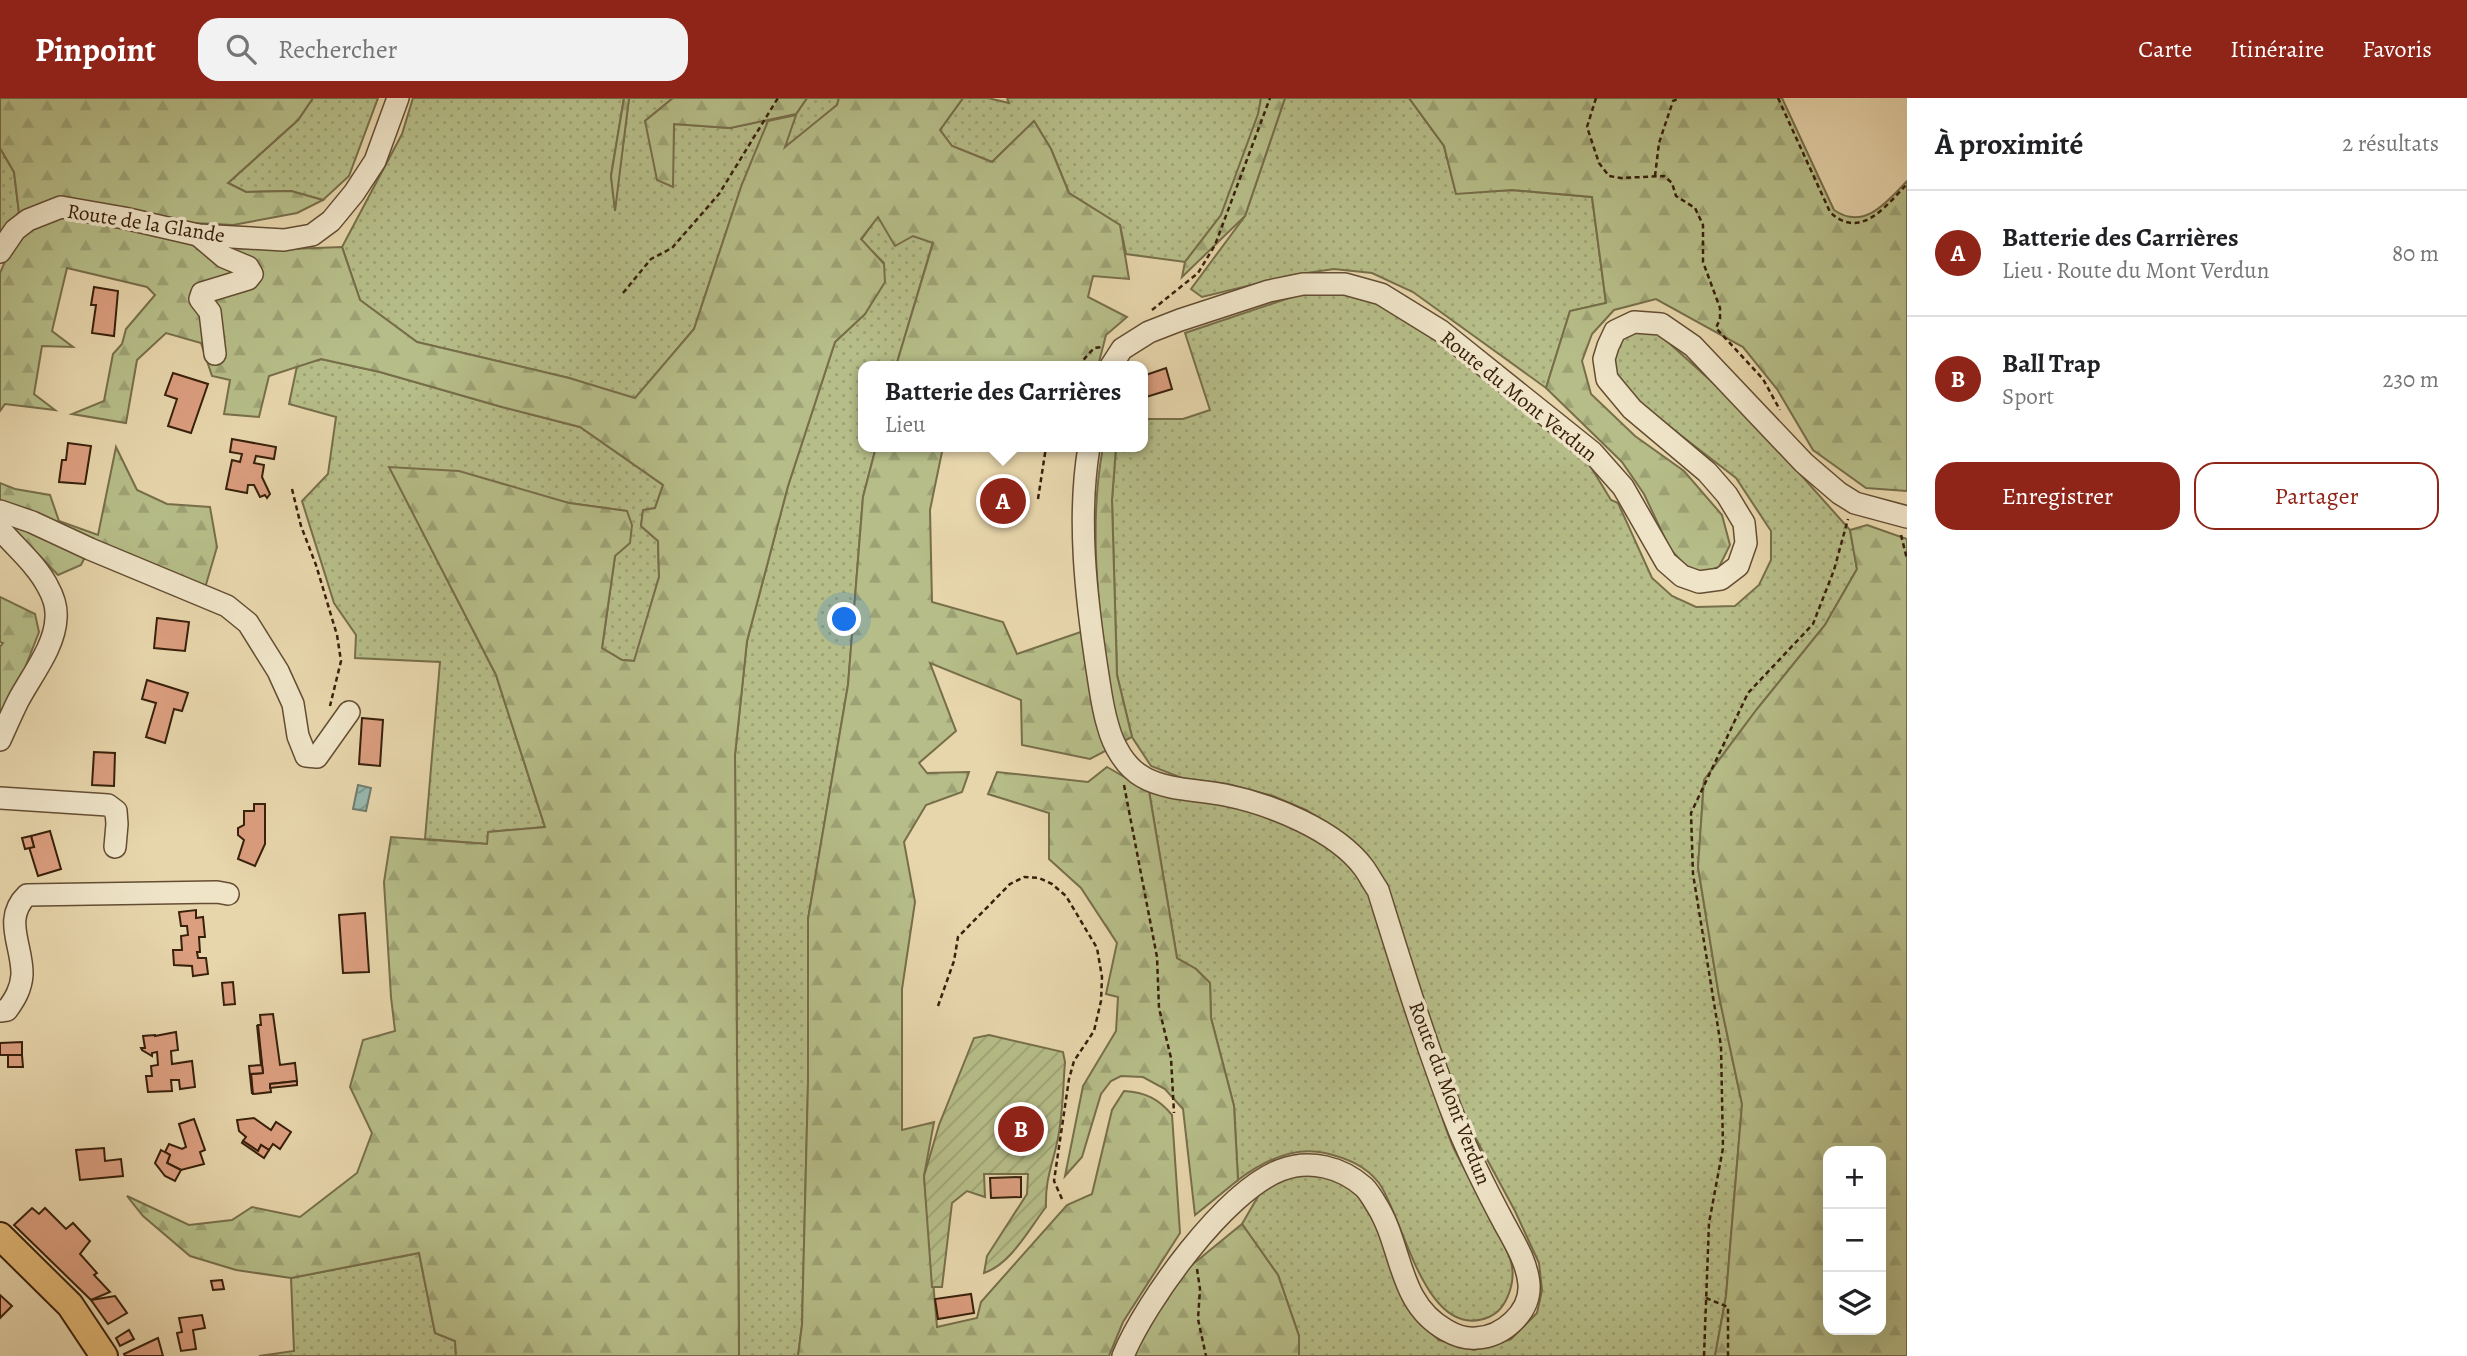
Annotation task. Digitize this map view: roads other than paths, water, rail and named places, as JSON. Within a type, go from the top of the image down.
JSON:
[{"type":"main road","points":[[0,1236],[70,1305],[104,1356]]},
{"type":"street","name":"Route de la Glande","points":[[0,253],[15,230],[28,220],[61,208],[124,218],[198,235],[284,240],[312,235],[331,221],[375,161],[398,98]]},
{"type":"street","points":[[198,235],[224,257],[248,267],[252,274],[248,279],[202,293],[200,299],[210,312],[215,354]]},
{"type":"street","name":"Route du Mont Verdun","points":[[1114,361],[1122,349],[1149,332],[1269,291],[1303,284],[1345,284],[1381,293],[1441,331],[1592,452],[1623,487],[1666,562],[1682,576],[1699,582],[1721,579],[1738,566],[1746,543],[1744,523],[1727,495],[1707,472],[1632,409],[1607,379],[1604,359],[1615,331],[1634,322],[1661,324],[1693,346],[1804,463],[1839,493],[1855,503],[1901,516]]},
{"type":"street","name":"Route du Mont Verdun","points":[[1089,452],[1085,506],[1090,615],[1107,726],[1117,749],[1131,768],[1144,778],[1177,788],[1226,795],[1268,807],[1326,834],[1363,866],[1378,890],[1460,1132],[1524,1261],[1530,1285],[1516,1321],[1494,1336],[1457,1336],[1424,1315],[1406,1281],[1382,1214],[1366,1188],[1340,1171],[1309,1164],[1281,1169],[1253,1185],[1193,1246],[1143,1317],[1123,1356]]},
{"type":"street","points":[[0,511],[33,522],[90,549],[227,606],[248,623],[278,671],[293,704],[298,736],[306,756],[317,757],[338,713]]},
{"type":"street","points":[[0,529],[47,585],[54,601],[57,619],[48,647],[0,740]]},
{"type":"street","points":[[0,798],[108,805],[116,811],[115,847]]},
{"type":"street","points":[[0,1011],[7,1010],[19,993],[22,974],[14,920],[18,904],[27,895],[228,894]]},
{"type":"water","points":[[358,785],[371,788],[366,811],[353,809]]},
{"type":"place","name":"Batterie des Carrières","points":[[1003,501]]},
{"type":"place","name":"Ball Trap","points":[[1021,1129]]}]
